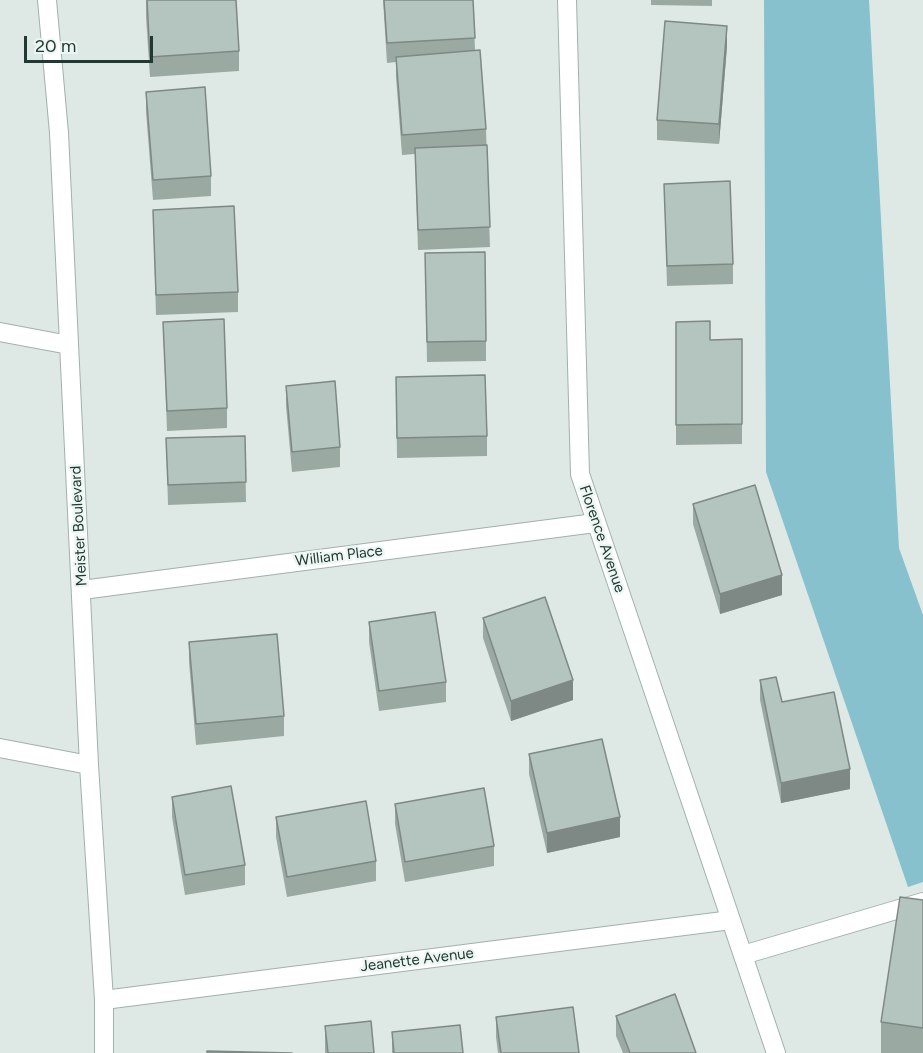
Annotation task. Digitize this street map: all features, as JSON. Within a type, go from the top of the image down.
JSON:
[{"type":"street","name":"Meister Boulevard","points":[[47,0],[59,133],[89,765],[104,1000],[104,1053]]},
{"type":"street","name":"Florence Avenue","points":[[567,0],[580,474],[776,1053]]},
{"type":"street","points":[[0,332],[69,345]]},
{"type":"street","name":"William Place","points":[[82,590],[595,523]]},
{"type":"street","points":[[0,748],[89,765]]},
{"type":"street","points":[[743,955],[923,902]]},
{"type":"street","name":"Jeanette Avenue","points":[[104,1000],[731,920]]},
{"type":"water","points":[[764,0],[869,0],[899,548],[923,615],[923,882],[908,887],[766,472]]},
{"type":"building","points":[[147,0],[236,0],[239,51],[150,57]]},
{"type":"building","points":[[384,0],[473,0],[475,38],[387,43]]},
{"type":"building","points":[[665,21],[727,26],[719,124],[657,120]]},
{"type":"building","points":[[480,50],[486,129],[402,135],[396,57]]},
{"type":"building","points":[[205,87],[211,176],[153,180],[146,92]]},
{"type":"building","points":[[487,145],[490,227],[418,230],[415,148]]},
{"type":"building","points":[[730,181],[733,264],[667,266],[664,184]]},
{"type":"building","points":[[234,206],[238,292],[156,295],[153,210]]},
{"type":"building","points":[[485,252],[486,341],[427,342],[425,253]]},
{"type":"building","points":[[224,319],[227,408],[167,411],[163,322]]},
{"type":"building","points":[[710,321],[710,340],[742,339],[742,424],[676,425],[676,322]]},
{"type":"building","points":[[485,375],[487,436],[397,438],[396,377]]},
{"type":"building","points":[[335,381],[340,447],[292,452],[286,386]]},
{"type":"building","points":[[245,436],[246,482],[168,485],[166,438]]},
{"type":"building","points":[[755,485],[782,575],[720,594],[693,504]]},
{"type":"building","points":[[545,597],[573,680],[511,701],[483,618]]},
{"type":"building","points":[[435,612],[446,682],[379,691],[369,622]]},
{"type":"building","points":[[277,634],[284,716],[196,724],[189,642]]},
{"type":"building","points":[[776,677],[782,702],[834,692],[850,769],[781,783],[760,680]]},
{"type":"building","points":[[602,739],[620,817],[547,833],[529,754]]},
{"type":"building","points":[[231,786],[245,865],[185,875],[172,797]]},
{"type":"building","points":[[484,788],[494,846],[405,862],[395,804]]},
{"type":"building","points":[[366,801],[376,861],[287,877],[276,817]]},
{"type":"building","points":[[900,897],[923,900],[923,1028],[881,1022]]},
{"type":"building","points":[[675,994],[696,1053],[630,1053],[616,1016]]},
{"type":"building","points":[[573,1007],[579,1053],[501,1053],[496,1017]]},
{"type":"building","points":[[371,1021],[374,1053],[328,1053],[325,1026]]},
{"type":"building","points":[[460,1025],[463,1053],[394,1053],[392,1032]]},
{"type":"building","points":[[207,1051],[292,1053],[207,1053]]}]
